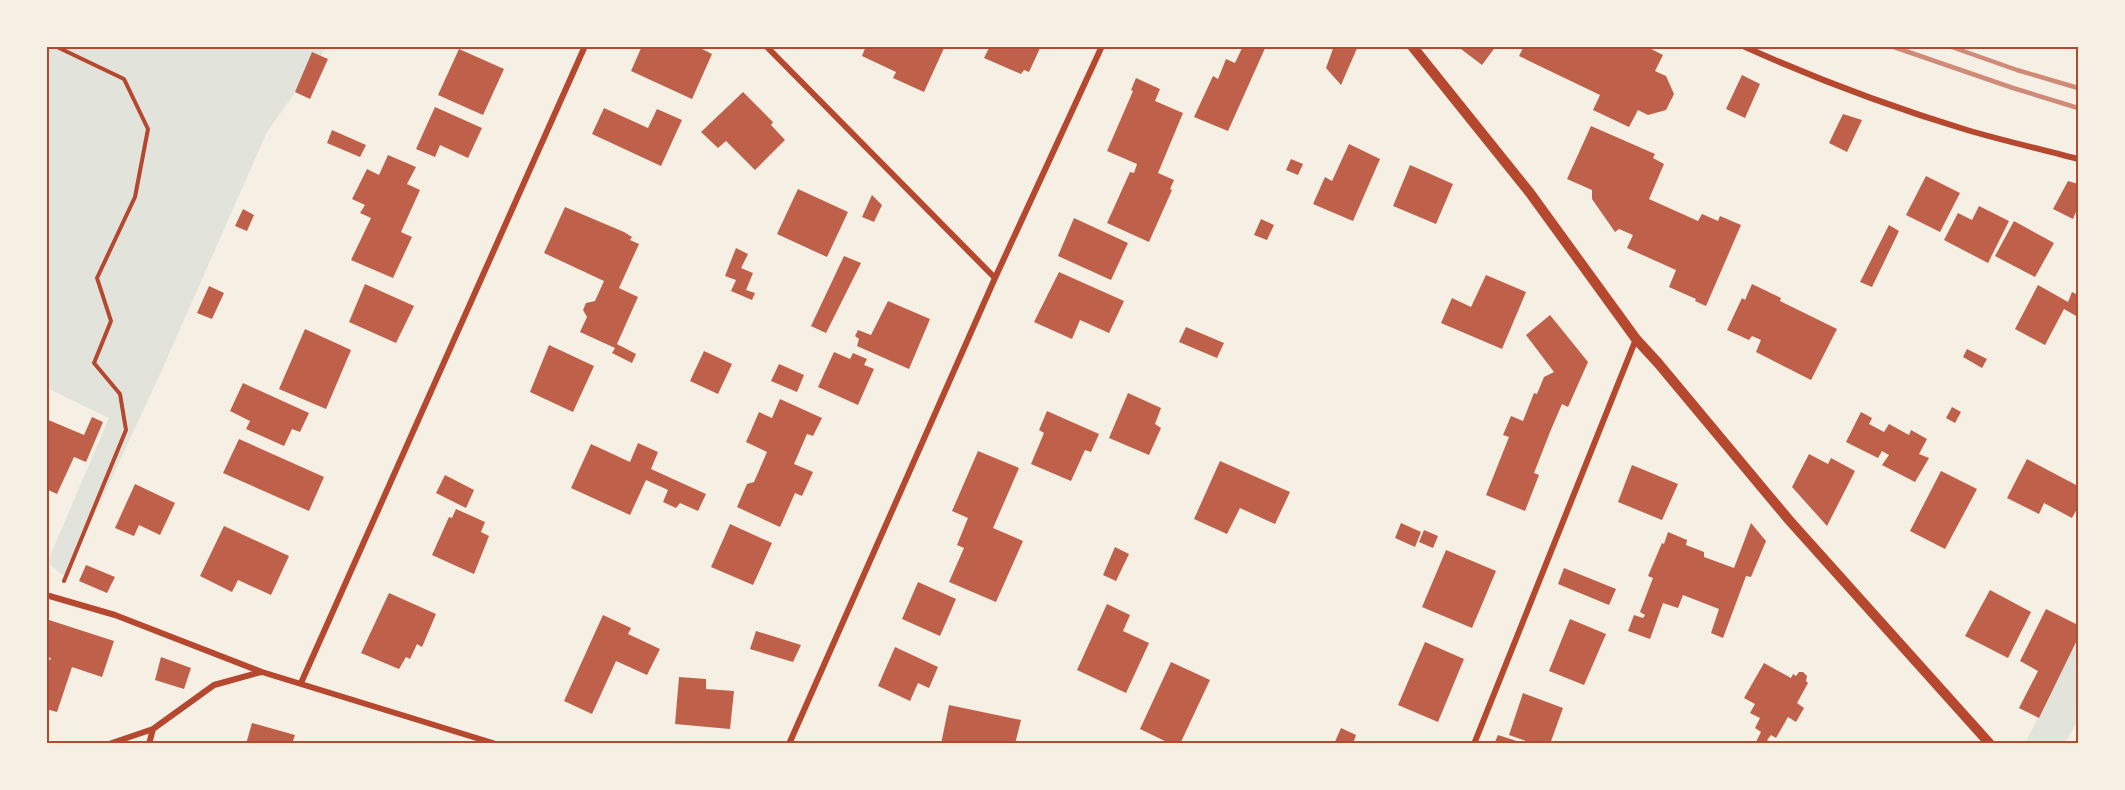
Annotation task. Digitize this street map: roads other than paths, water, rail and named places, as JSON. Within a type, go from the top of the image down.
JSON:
[{"type":"street","points":[[301,683],[585,46]]},
{"type":"street","points":[[766,46],[994,278]]},
{"type":"street","points":[[789,744],[994,278],[1102,46]]},
{"type":"street","points":[[1412,46],[1530,193],[1636,339],[1790,520],[1990,744]]},
{"type":"street","points":[[1743,46],[1796,70],[1901,108],[1967,130],[2079,159]]},
{"type":"street","points":[[1474,744],[1636,339]]},
{"type":"street","points":[[46,595],[115,615],[262,672],[496,744]]},
{"type":"street","points":[[109,744],[153,729],[214,685],[262,672]]},
{"type":"street","points":[[149,744],[153,729]]},
{"type":"railway","points":[[1891,46],[2078,108]]},
{"type":"railway","points":[[1949,46],[2078,88]]}]
